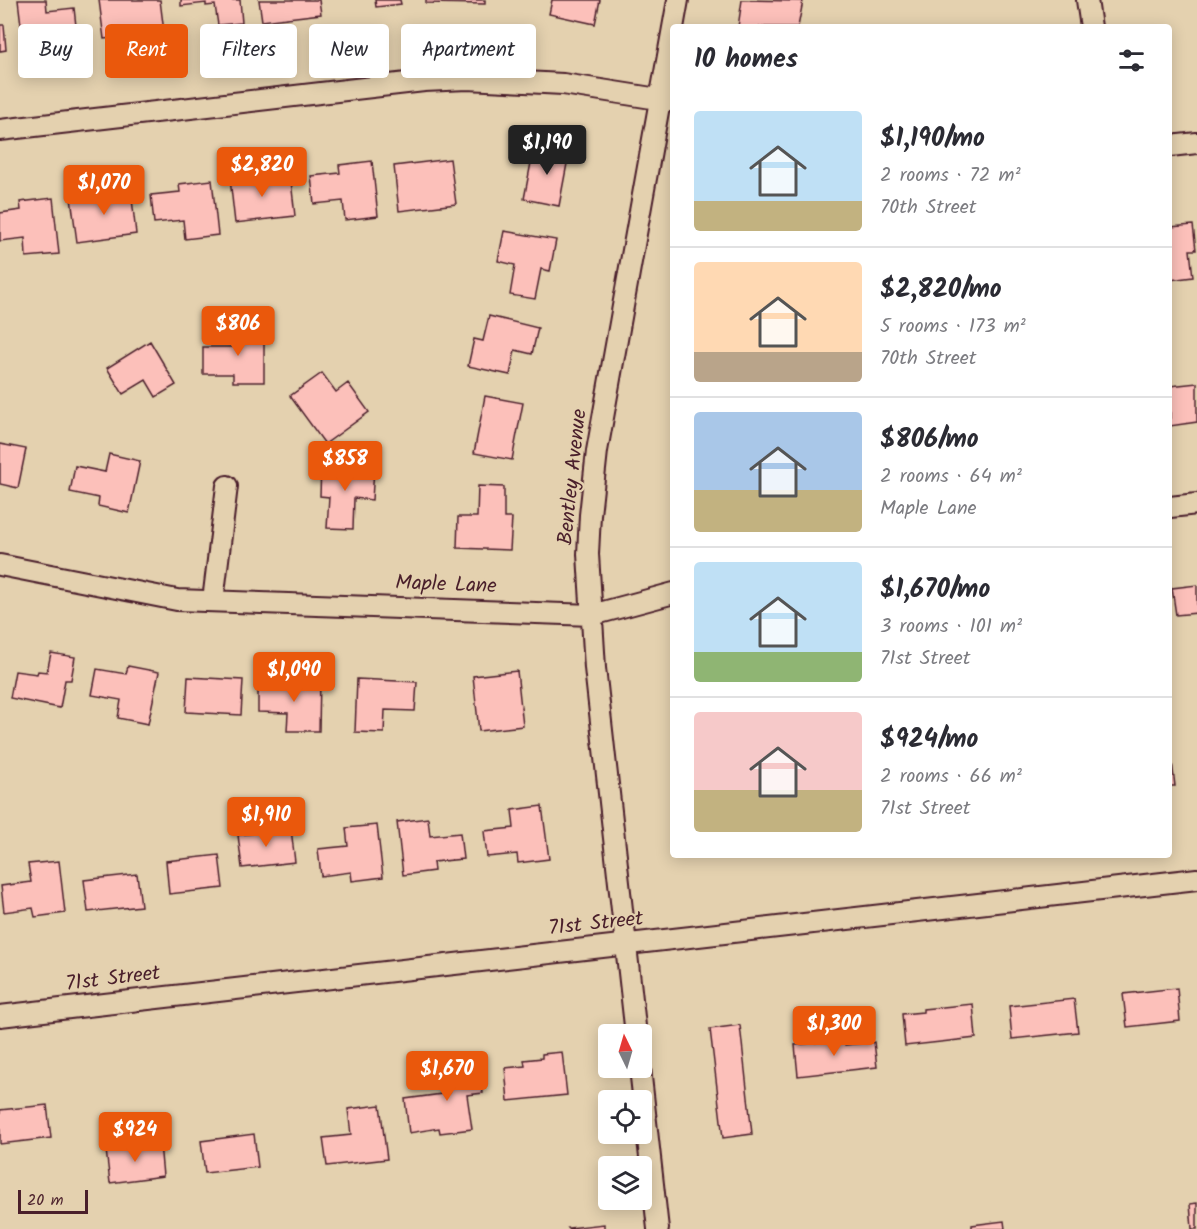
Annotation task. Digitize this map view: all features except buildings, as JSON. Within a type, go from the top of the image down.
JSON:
[{"type":"street","name":"Bentley Avenue","points":[[675,24],[678,0]]},
{"type":"street","points":[[1087,0],[1091,24]]},
{"type":"street","name":"Bentley Avenue","points":[[635,1024],[595,668],[588,554],[597,451],[667,101],[670,73]]},
{"type":"street","points":[[0,130],[445,80],[518,80],[563,84],[667,101]]},
{"type":"street","points":[[1172,146],[1197,143]]},
{"type":"street","points":[[213,601],[227,486]]},
{"type":"street","points":[[1172,507],[1197,504]]},
{"type":"street","name":"Maple Lane","points":[[0,565],[177,600],[592,615],[670,594]]},
{"type":"street","name":"71st Street","points":[[0,1016],[1197,879]]},
{"type":"street","points":[[641,1078],[658,1229]]}]
